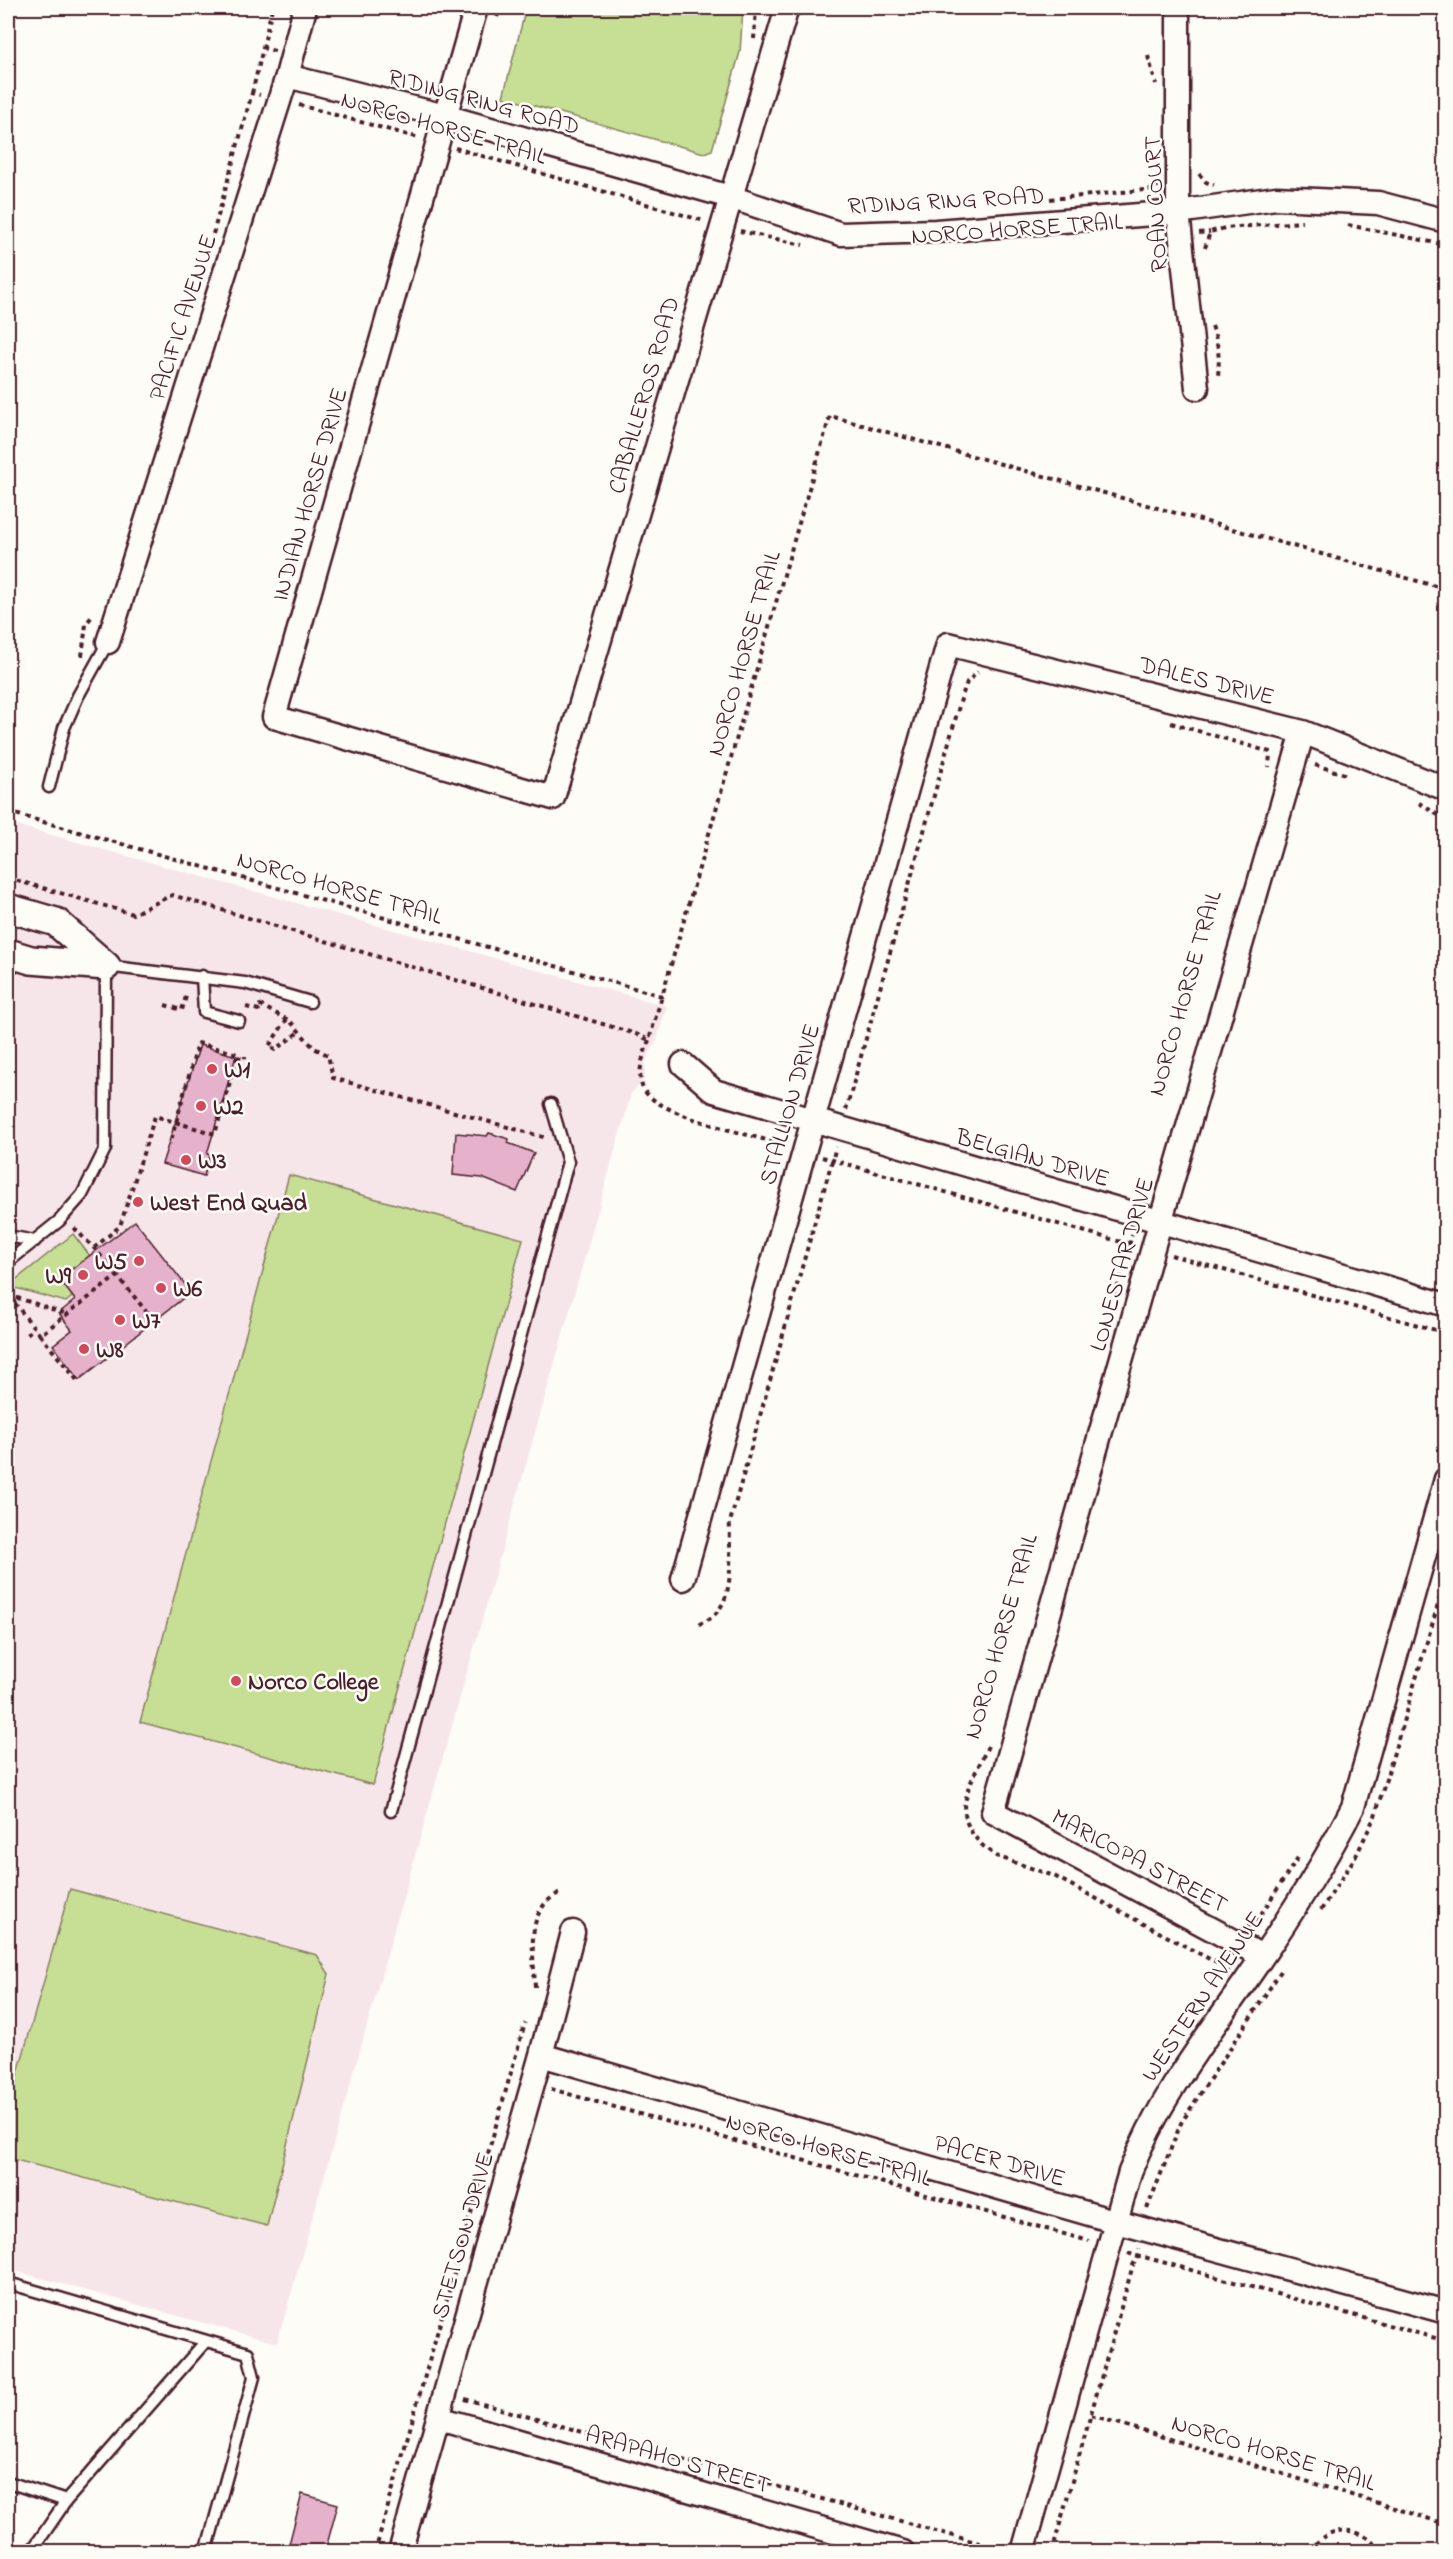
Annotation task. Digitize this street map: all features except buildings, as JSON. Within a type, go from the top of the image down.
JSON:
[{"type":"street","name":"PACIFIC AVENUE","points":[[108,642],[287,76],[305,8]]},
{"type":"street","name":"INDIAN HORSE DRIVE","points":[[476,8],[274,717],[553,798]]},
{"type":"street","name":"CABALLEROS ROAD","points":[[553,798],[787,8]]},
{"type":"street","name":"ROAN COURT","points":[[1178,17],[1178,212],[1206,386]]},
{"type":"street","name":"RIDING RING ROAD","points":[[287,76],[445,116],[730,197],[841,234],[936,231],[1178,212],[1276,198],[1378,203],[1446,221]]},
{"type":"street","name":"DALES DRIVE","points":[[948,644],[1303,732],[1446,789]]},
{"type":"street","name":"STALLION DRIVE","points":[[683,1579],[948,644]]},
{"type":"street","name":"LONESTAR DRIVE","points":[[993,1812],[1152,1250],[1303,732]]},
{"type":"street","points":[[8,908],[56,922],[106,966]]},
{"type":"street","points":[[8,953],[31,960],[106,966]]},
{"type":"street","name":"BELGIAN DRIVE","points":[[684,1064],[714,1091],[1446,1305]]},
{"type":"street","name":"WESTERN AVENUE","points":[[1023,2552],[1130,2172],[1143,2137],[1180,2074],[1246,1980],[1332,1848],[1353,1807],[1446,1479]]},
{"type":"street","name":"MARICOPA STREET","points":[[993,1812],[1262,1956]]},
{"type":"street","name":"STETSON DRIVE","points":[[400,2552],[542,2055],[573,1932]]},
{"type":"street","name":"PACER DRIVE","points":[[542,2055],[1117,2222],[1446,2312]]},
{"type":"street","name":"ARAPAHO STREET","points":[[439,2418],[903,2552]]},
{"type":"lane","points":[[49,787],[64,728],[78,696],[108,642]]},
{"type":"lane","points":[[8,1262],[59,1221],[82,1195],[105,1149],[106,966],[245,983],[310,1002]]},
{"type":"lane","points":[[202,976],[204,1012],[238,1021]]},
{"type":"lane","points":[[391,1811],[568,1162],[551,1104]]},
{"type":"lane","points":[[8,1236],[35,1241]]},
{"type":"lane","points":[[8,2283],[248,2353],[254,2377],[206,2552]]},
{"type":"lane","points":[[31,2552],[66,2501],[206,2341]]},
{"type":"lane","points":[[8,2482],[66,2501]]},
{"type":"path","points":[[263,48],[272,8]]},
{"type":"path","points":[[497,19],[500,8]]},
{"type":"path","points":[[1148,56],[1158,90]]},
{"type":"path","name":"NORCO HORSE TRAIL","points":[[477,87],[477,98],[488,110]]},
{"type":"path","name":"NORCO HORSE TRAIL","points":[[210,243],[252,93],[437,143],[721,225],[808,246]]},
{"type":"path","name":"NORCO HORSE TRAIL","points":[[1045,199],[1154,189],[1161,184]]},
{"type":"path","points":[[1180,235],[1225,228],[1306,222]]},
{"type":"path","points":[[1344,224],[1373,228],[1446,245]]},
{"type":"path","points":[[1204,255],[1210,232]]},
{"type":"path","points":[[1206,386],[1220,363],[1217,339],[1210,319]]},
{"type":"path","name":"NORCO HORSE TRAIL","points":[[1446,589],[830,416],[642,1058],[640,1072],[642,1087],[654,1100],[666,1108],[701,1121],[803,1152],[1446,1333]]},
{"type":"path","points":[[81,658],[86,624],[99,608]]},
{"type":"path","points":[[699,1624],[718,1612],[727,1599],[730,1522],[961,699],[968,682],[977,672],[985,672]]},
{"type":"path","points":[[1160,720],[1351,776]]},
{"type":"path","points":[[1266,776],[1270,752]]},
{"type":"path","points":[[1411,799],[1446,820]]},
{"type":"path","name":"NORCO HORSE TRAIL","points":[[8,812],[662,996]]},
{"type":"path","points":[[8,878],[133,914],[172,895],[624,1030],[649,1040]]},
{"type":"path","points":[[165,1005],[182,1010],[187,992],[193,994]]},
{"type":"path","points":[[240,1005],[259,1010],[260,1005],[287,1019],[314,1048],[328,1055],[333,1078],[562,1142]]},
{"type":"path","points":[[287,1019],[269,1046],[275,1050],[300,1031]]},
{"type":"path","points":[[94,1248],[120,1226],[155,1116],[176,1122],[215,1134],[238,1054],[198,1043],[176,1122],[170,1144]]},
{"type":"path","points":[[237,1057],[244,1059],[245,1056]]},
{"type":"path","points":[[1113,1302],[1138,1216]]},
{"type":"path","points":[[74,1228],[94,1248],[154,1322]]},
{"type":"path","points":[[40,1335],[117,1276]]},
{"type":"path","points":[[8,1295],[67,1314]]},
{"type":"path","points":[[8,1295],[77,1380]]},
{"type":"path","points":[[27,1334],[34,1328]]},
{"type":"path","points":[[1318,1914],[1356,1856],[1375,1816],[1446,1578]]},
{"type":"path","name":"NORCO HORSE TRAIL","points":[[991,1740],[969,1786],[964,1806],[966,1821],[973,1835],[983,1846],[996,1856],[1054,1876],[1221,1964],[1267,1992]]},
{"type":"path","points":[[1221,1964],[1253,1920],[1261,1914],[1304,1849]]},
{"type":"path","points":[[534,1995],[536,1989],[532,1933],[536,1917],[544,1903],[561,1892]]},
{"type":"path","points":[[1052,2552],[1133,2265],[1138,2257],[1142,2229],[1150,2201],[1180,2123],[1286,1963]]},
{"type":"path","points":[[375,2552],[529,2012]]},
{"type":"path","name":"NORCO HORSE TRAIL","points":[[510,2076],[587,2100],[1109,2246],[1138,2257],[1446,2341]]},
{"type":"path","points":[[422,2386],[1011,2552]]},
{"type":"path","name":"NORCO HORSE TRAIL","points":[[1091,2415],[1446,2524]]},
{"type":"path","points":[[1311,2552],[1319,2540],[1328,2534],[1348,2530],[1368,2537],[1380,2552]]},
{"type":"shaded area","name":"Norco College","points":[[8,823],[667,1006],[657,1039],[645,1062],[645,1078],[631,1094],[277,2343],[8,2269]]},
{"type":"green space","points":[[526,8],[743,8],[740,52],[712,150],[704,153],[503,97]]},
{"type":"green space","points":[[289,1175],[523,1239],[373,1785],[140,1722]]},
{"type":"green space","points":[[73,1234],[90,1256],[73,1296],[66,1302],[8,1286]]},
{"type":"green space","points":[[70,1889],[317,1955],[329,1974],[267,2226],[8,2158],[8,2108]]},
{"type":"place","name":"W1","points":[[212,1069]]},
{"type":"place","name":"W2","points":[[201,1106]]},
{"type":"place","name":"W3","points":[[186,1160]]},
{"type":"place","name":"West End Quad","points":[[138,1202]]},
{"type":"place","name":"W5","points":[[139,1261]]},
{"type":"place","name":"W9","points":[[83,1275]]},
{"type":"place","name":"W6","points":[[161,1288]]},
{"type":"place","name":"W7","points":[[120,1320]]},
{"type":"place","name":"W8","points":[[84,1349]]},
{"type":"place","name":"Norco College","points":[[236,1681]]}]
